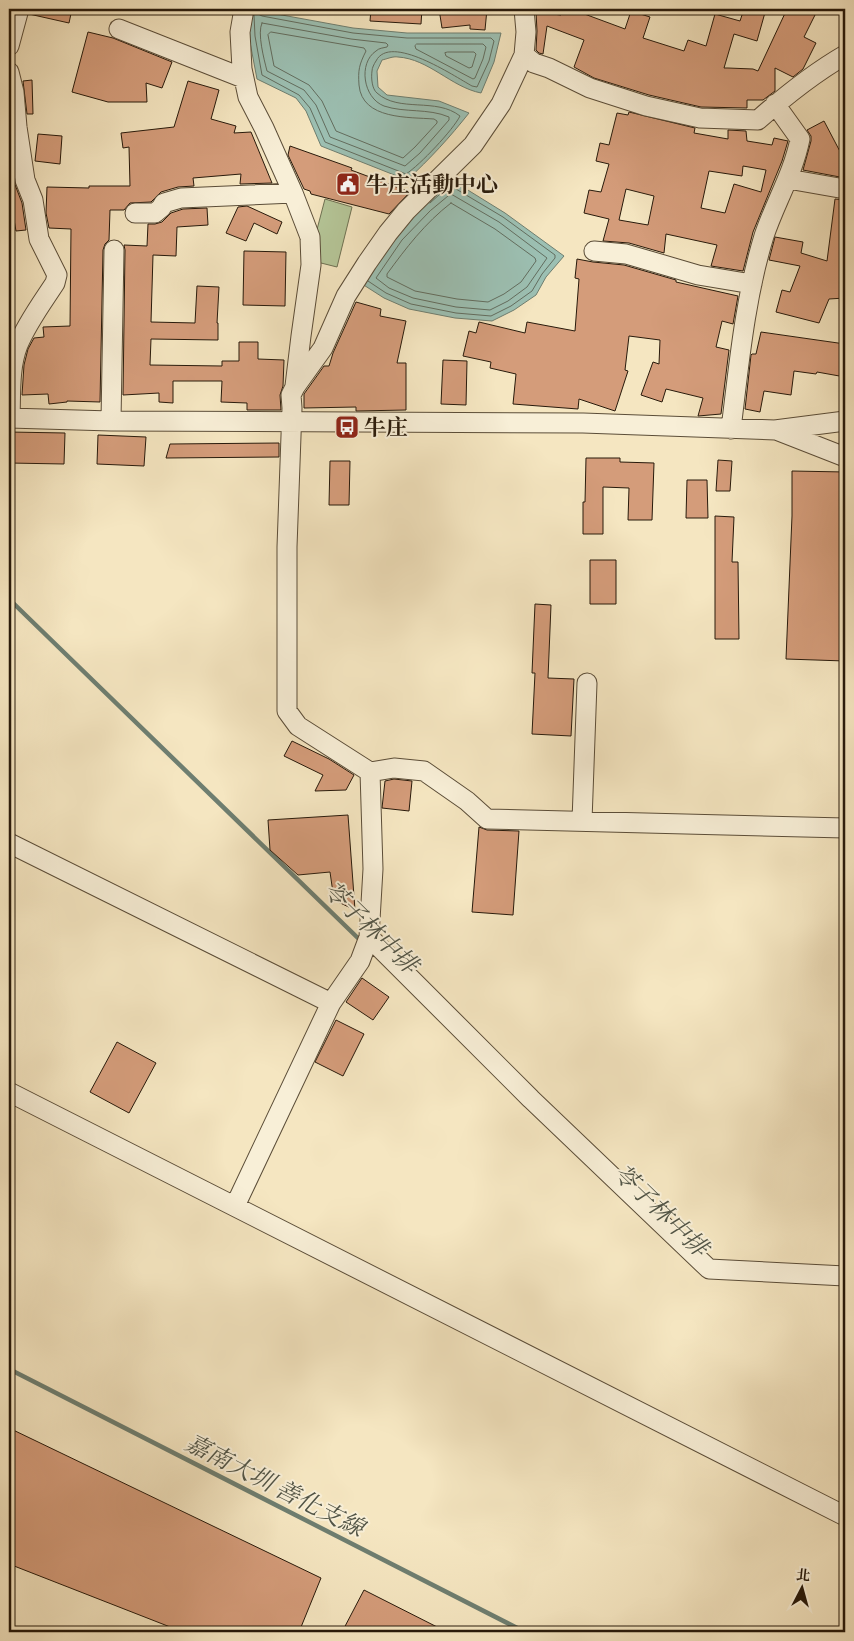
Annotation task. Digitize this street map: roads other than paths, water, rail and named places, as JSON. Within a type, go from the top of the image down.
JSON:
[{"type":"street","points":[[9,46],[19,9]]},
{"type":"street","points":[[244,9],[240,32],[243,78],[248,97],[293,193],[310,237],[311,266],[300,336],[295,387]]},
{"type":"street","points":[[524,9],[526,32],[524,55],[500,104],[473,145],[406,211],[372,255],[346,296],[322,348],[291,395],[287,547],[287,711],[298,726],[370,772],[394,768],[424,771],[466,801],[487,819],[845,828]]},
{"type":"street","points":[[119,29],[243,78]]},
{"type":"street","points":[[524,55],[534,62],[590,88],[646,106],[700,118],[758,120],[776,104],[845,55]]},
{"type":"street","points":[[9,72],[14,92],[25,180],[33,200],[39,239],[57,275],[56,283],[26,326],[17,347],[12,372],[9,418],[111,421],[582,423],[775,430],[845,421]]},
{"type":"street","points":[[731,429],[742,333],[752,284],[764,235],[788,179],[800,139],[776,104]]},
{"type":"street","points":[[788,179],[845,189]]},
{"type":"street","points":[[135,213],[155,213],[164,203],[181,198],[293,193]]},
{"type":"street","points":[[111,421],[114,250]]},
{"type":"street","points":[[594,251],[626,254],[698,275],[752,284]]},
{"type":"street","points":[[775,430],[845,457]]},
{"type":"street","points":[[582,821],[587,683]]},
{"type":"street","points":[[235,1206],[332,1003],[360,961],[368,940],[373,870],[370,772]]},
{"type":"street","points":[[9,843],[332,1003]]},
{"type":"street","points":[[368,940],[709,1269],[845,1276]]},
{"type":"street","points":[[9,1092],[845,1516]]},
{"type":"water","points":[[249,9],[353,28],[407,33],[501,33],[494,62],[481,93],[470,90],[409,59],[392,57],[382,60],[377,71],[378,87],[387,95],[439,101],[469,113],[455,131],[407,180],[321,146],[306,111],[296,98],[257,79],[249,37]]},
{"type":"water","points":[[450,179],[505,213],[564,256],[546,277],[536,295],[514,310],[492,321],[455,318],[409,309],[384,298],[359,282],[393,233]]},
{"type":"waterway","name":"苓子林中排","points":[[9,599],[362,942]]},
{"type":"waterway","name":"嘉南大圳 善化支線","points":[[9,1369],[525,1632]]},
{"type":"place","name":"牛庄活動中心","points":[[348,184]]},
{"type":"place","name":"牛庄","points":[[347,427]]}]
